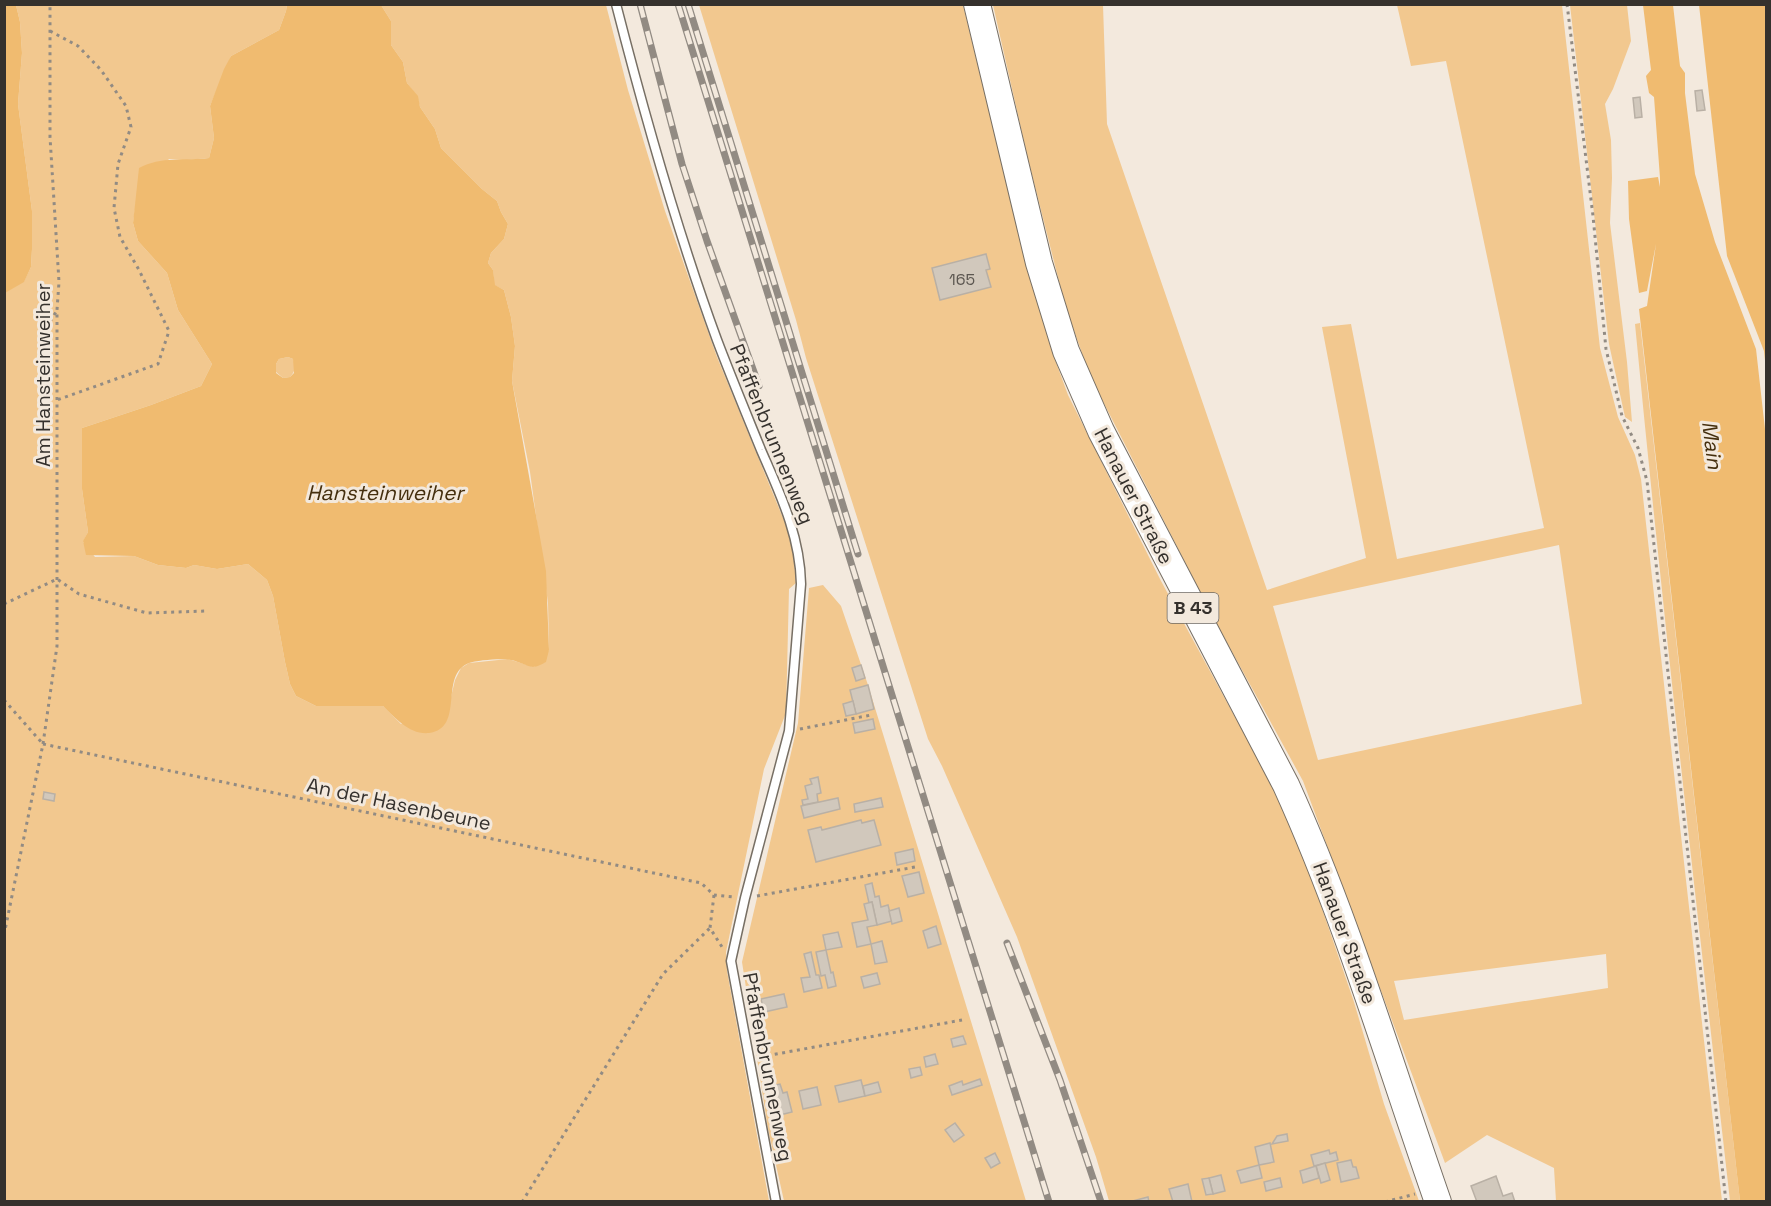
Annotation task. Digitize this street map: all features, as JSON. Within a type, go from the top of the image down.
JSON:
[{"type":"main road","name":"Hanauer Straße","points":[[977,4],[1039,263],[1065,351],[1101,431],[1304,822],[1334,898],[1436,1195]]},
{"type":"lane","name":"Pfaffenbrunnenweg","points":[[616,4],[634,76],[702,298],[732,380],[791,519],[801,562],[789,731],[745,898],[731,961],[776,1202]]},
{"type":"path","name":"Am Hansteinweiher","points":[[4,935],[43,744],[57,646],[57,310],[59,282],[50,136],[50,4]]},
{"type":"path","points":[[1567,4],[1593,216],[1606,349],[1622,416],[1638,448],[1647,481],[1726,1202]]},
{"type":"path","points":[[50,31],[78,46],[101,70],[126,106],[131,127],[118,164],[114,208],[120,237],[169,331],[158,364],[57,400]]},
{"type":"path","points":[[39,331],[47,326],[57,310]]},
{"type":"path","points":[[4,604],[57,579],[79,594],[147,613],[206,611]]},
{"type":"path","points":[[4,700],[43,744]]},
{"type":"path","points":[[789,731],[872,715]]},
{"type":"path","name":"An der Hasenbeune","points":[[43,744],[701,883],[714,895],[745,898],[915,867]]},
{"type":"path","points":[[522,1202],[663,974],[710,928],[714,895]]},
{"type":"path","points":[[710,928],[731,961]]},
{"type":"path","points":[[749,1058],[962,1020]]},
{"type":"path","points":[[1385,1202],[1436,1195]]},
{"type":"shaded area","points":[[16,5],[287,5],[279,30],[231,56],[210,106],[214,138],[209,158],[169,159],[137,196],[133,223],[138,241],[167,273],[178,310],[212,364],[201,386],[82,428],[82,489],[88,532],[83,542],[95,557],[134,556],[158,565],[186,568],[194,565],[217,569],[248,564],[267,580],[273,596],[290,684],[296,696],[316,706],[383,706],[401,724],[451,697],[461,668],[469,663],[508,659],[534,667],[549,650],[548,603],[530,472],[512,381],[515,346],[511,317],[504,290],[494,285],[493,270],[488,263],[491,253],[504,239],[508,224],[497,201],[441,148],[435,129],[407,83],[403,62],[391,45],[391,21],[381,5],[606,5],[628,90],[665,211],[717,357],[792,540],[796,583],[789,589],[786,713],[764,769],[726,952],[727,971],[769,1201],[5,1201],[4,293],[24,281],[31,267],[32,249],[32,211],[18,104],[22,53],[20,22]]},
{"type":"shaded area","points":[[699,5],[963,5],[1027,266],[1053,354],[1068,395],[1161,581],[1279,798],[1314,885],[1354,1002],[1384,1104],[1419,1201],[1109,1201],[1096,1157],[1017,937],[928,739],[806,358]]},
{"type":"shaded area","points":[[993,5],[1103,5],[1107,124],[1267,590],[1366,558],[1322,327],[1351,324],[1397,559],[1544,528],[1446,61],[1411,66],[1397,5],[1562,5],[1600,348],[1618,417],[1635,455],[1641,479],[1722,1201],[1556,1201],[1554,1168],[1487,1135],[1445,1163],[1303,781],[1214,619],[1090,376],[1065,305],[1027,155]],"holes":[[[1559,545],[1582,704],[1318,760],[1273,606]],[[1606,954],[1608,988],[1404,1020],[1394,981]]]},
{"type":"shaded area","points":[[1570,5],[1627,5],[1631,41],[1605,104],[1611,140],[1610,223],[1632,422],[1625,417],[1609,344]]},
{"type":"shaded area","points":[[1640,323],[1740,1201],[1730,1201],[1657,544],[1635,324]]},
{"type":"shaded area","points":[[288,357],[293,359],[294,369],[290,377],[283,378],[276,372],[276,364],[279,359]]},
{"type":"shaded area","points":[[823,585],[841,606],[868,685],[1026,1201],[784,1201],[768,1129],[742,962],[798,723],[809,588]]},
{"type":"water","points":[[4,5],[16,5],[20,22],[22,53],[18,104],[32,211],[31,267],[24,282],[5,293]]},
{"type":"water","name":"Hansteinweiher","points":[[287,5],[381,5],[391,21],[391,45],[403,62],[407,83],[418,96],[420,107],[435,129],[441,148],[497,201],[508,224],[504,239],[491,253],[488,263],[493,270],[495,285],[504,290],[511,317],[515,346],[512,381],[546,571],[549,650],[546,662],[535,667],[511,660],[496,659],[469,663],[460,669],[452,689],[450,712],[446,722],[440,729],[429,733],[409,728],[383,706],[316,706],[296,696],[290,684],[273,596],[267,580],[248,564],[217,569],[194,565],[186,568],[158,565],[134,556],[86,555],[83,541],[88,532],[82,489],[82,428],[201,386],[212,364],[178,310],[167,273],[138,241],[133,223],[139,168],[164,160],[209,158],[214,138],[210,106],[224,69],[231,56],[279,30]],"holes":[[[288,357],[293,359],[294,373],[290,377],[283,378],[276,373],[276,364],[279,359]]]},
{"type":"water","name":"Main","points":[[1643,5],[1673,5],[1680,66],[1685,73],[1685,93],[1695,174],[1715,242],[1756,349],[1766,438],[1766,1201],[1740,1201],[1639,309],[1647,306],[1656,244],[1647,291],[1639,293],[1629,219],[1628,181],[1658,177],[1660,187],[1654,97],[1649,93],[1646,76],[1651,70]]},
{"type":"water","points":[[1699,5],[1766,5],[1766,370],[1764,351],[1727,256]]},
{"type":"building","points":[[1702,90],[1705,110],[1697,111],[1695,91]]},
{"type":"building","points":[[1640,97],[1642,117],[1635,118],[1633,98]]},
{"type":"building","points":[[986,254],[990,269],[986,270],[991,287],[940,300],[932,268]]},
{"type":"building","points":[[861,665],[865,678],[856,681],[852,668]]},
{"type":"building","points":[[868,685],[874,709],[856,714],[850,690]]},
{"type":"building","points":[[853,701],[856,714],[846,716],[843,704]]},
{"type":"building","points":[[873,719],[875,729],[855,733],[853,723]]},
{"type":"building","points":[[818,777],[821,793],[817,794],[818,802],[803,805],[802,800],[808,799],[805,786],[812,784],[810,779]]},
{"type":"building","points":[[44,792],[55,794],[54,801],[43,799]]},
{"type":"building","points":[[838,798],[840,809],[804,818],[801,806]]},
{"type":"building","points":[[881,798],[883,807],[855,812],[854,804]]},
{"type":"building","points":[[861,820],[862,823],[874,820],[881,845],[816,862],[808,830],[821,827],[822,830]]},
{"type":"building","points":[[913,849],[915,861],[897,865],[895,853]]},
{"type":"building","points":[[919,872],[924,893],[908,897],[902,876]]},
{"type":"building","points":[[872,883],[875,897],[879,896],[881,907],[888,905],[892,921],[877,925],[872,902],[869,903],[865,885]]},
{"type":"building","points":[[872,902],[877,925],[867,927],[871,944],[857,947],[852,923],[868,920],[864,904]]},
{"type":"building","points":[[899,908],[902,921],[892,924],[889,911]]},
{"type":"building","points":[[936,926],[941,944],[928,948],[923,931]]},
{"type":"building","points":[[838,932],[842,947],[826,950],[823,935]]},
{"type":"building","points":[[882,941],[887,962],[875,964],[871,944]]},
{"type":"building","points":[[826,950],[836,986],[828,988],[825,975],[821,976],[816,952]]},
{"type":"building","points":[[811,952],[816,975],[819,975],[822,988],[804,992],[801,978],[810,977],[804,954]]},
{"type":"building","points":[[877,973],[880,984],[864,988],[861,977]]},
{"type":"building","points":[[784,994],[787,1007],[764,1012],[761,999]]},
{"type":"building","points":[[963,1036],[966,1044],[953,1047],[951,1039]]},
{"type":"building","points":[[935,1054],[938,1064],[926,1067],[924,1057]]},
{"type":"building","points":[[920,1067],[922,1075],[911,1078],[909,1069]]},
{"type":"building","points":[[980,1079],[982,1085],[952,1095],[949,1086],[962,1081],[963,1085]]},
{"type":"building","points":[[861,1080],[865,1096],[839,1102],[835,1086]]},
{"type":"building","points":[[878,1082],[881,1092],[865,1096],[863,1086]]},
{"type":"building","points":[[780,1084],[783,1093],[787,1092],[792,1112],[776,1116],[770,1093],[777,1092],[775,1085]]},
{"type":"building","points":[[817,1087],[821,1105],[803,1109],[799,1091]]},
{"type":"building","points":[[955,1123],[964,1135],[954,1142],[945,1130]]},
{"type":"building","points":[[1287,1134],[1288,1141],[1272,1144],[1277,1136]]},
{"type":"building","points":[[1270,1143],[1274,1162],[1259,1165],[1255,1147]]},
{"type":"building","points":[[1329,1150],[1330,1154],[1336,1152],[1338,1160],[1314,1166],[1311,1155]]},
{"type":"building","points":[[995,1153],[1000,1163],[991,1168],[985,1158]]},
{"type":"building","points":[[1351,1160],[1359,1178],[1341,1182],[1337,1163]]},
{"type":"building","points":[[1325,1163],[1330,1180],[1321,1183],[1316,1166]]},
{"type":"building","points":[[1259,1165],[1262,1178],[1241,1183],[1237,1171]]},
{"type":"building","points":[[1316,1166],[1319,1178],[1303,1183],[1300,1171]]},
{"type":"building","points":[[1221,1175],[1225,1191],[1213,1194],[1209,1178]]},
{"type":"building","points":[[1496,1176],[1503,1196],[1512,1193],[1515,1202],[1477,1202],[1471,1186]]},
{"type":"building","points":[[1209,1178],[1213,1194],[1206,1195],[1202,1179]]},
{"type":"building","points":[[1280,1178],[1282,1187],[1266,1191],[1264,1182]]},
{"type":"building","points":[[1188,1184],[1192,1202],[1173,1202],[1169,1189]]},
{"type":"building","points":[[1148,1197],[1149,1202],[1129,1202]]},
{"type":"railway","points":[[640,4],[682,164],[759,386]]},
{"type":"railway","points":[[678,4],[1049,1202]]},
{"type":"railway","points":[[688,4],[858,554]]},
{"type":"railway","points":[[1007,943],[1060,1080],[1101,1202]]}]
